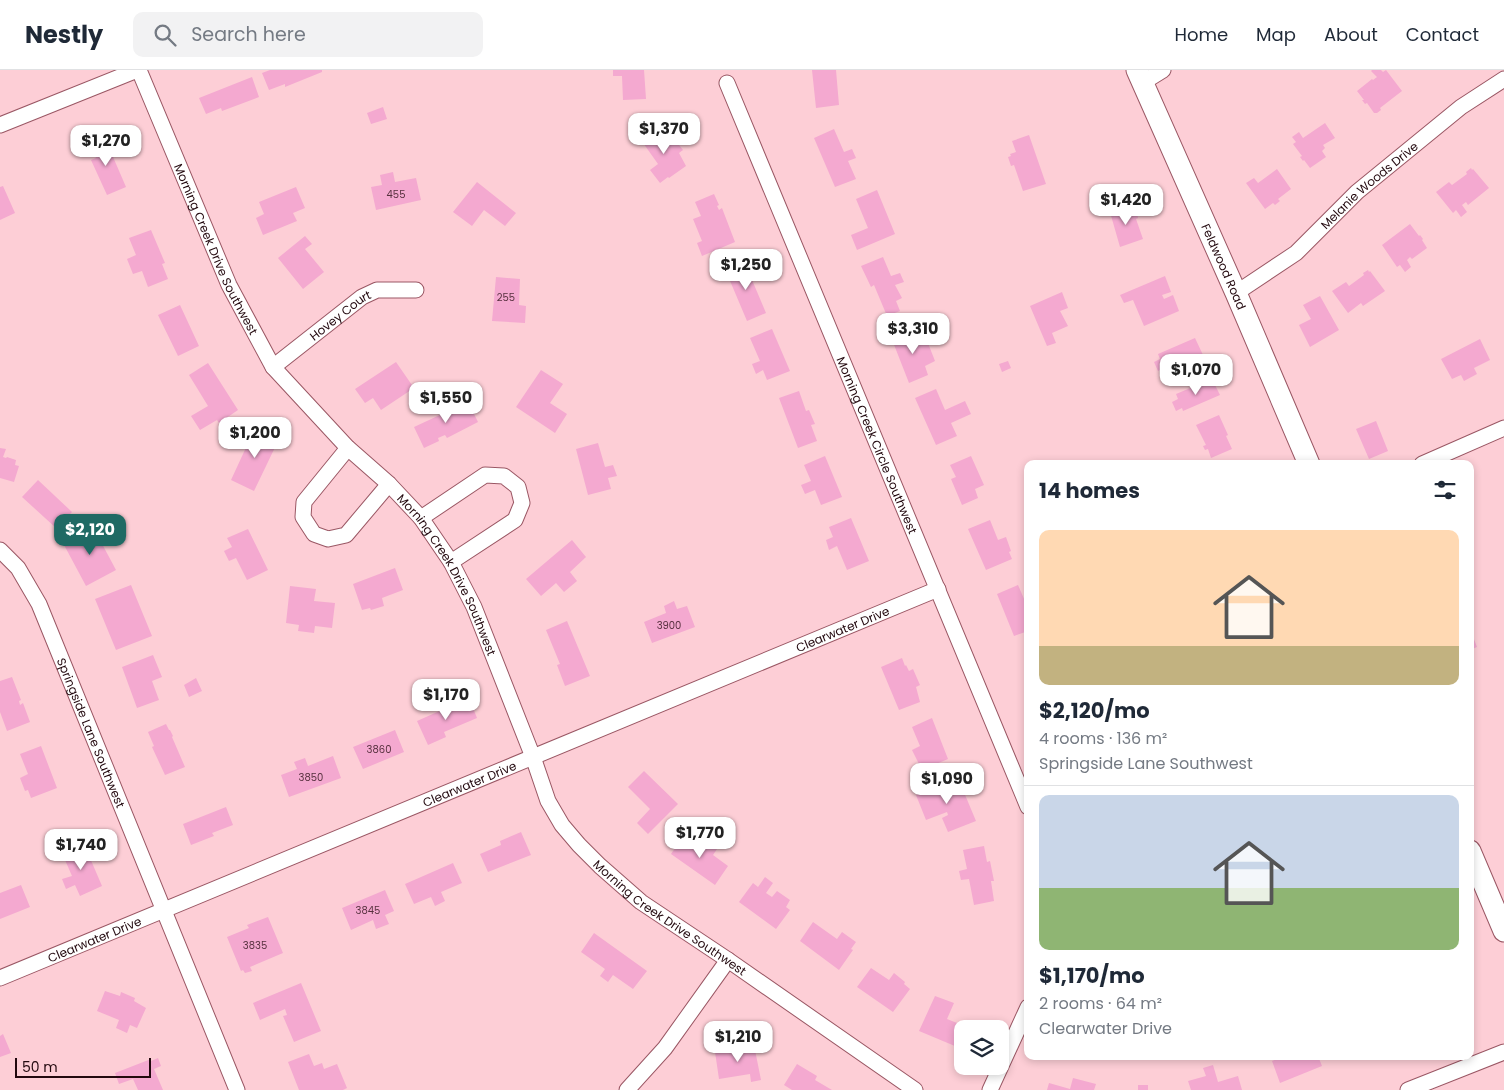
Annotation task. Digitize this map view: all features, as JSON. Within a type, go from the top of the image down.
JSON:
[{"type":"street","points":[[0,125],[138,70]]},
{"type":"street","name":"Morning Creek Drive Southwest","points":[[138,70],[229,285],[273,367],[348,448],[389,484],[421,518],[451,562],[474,607],[533,757],[548,801],[562,824],[600,866],[641,902],[915,1090]]},
{"type":"street","points":[[1139,76],[1163,70]]},
{"type":"street","name":"Feldwood Road","points":[[1139,76],[1236,293],[1307,460]]},
{"type":"street","name":"Melanie Woods Drive","points":[[1236,293],[1296,253],[1357,192],[1461,107],[1504,79]]},
{"type":"street","name":"Morning Creek Circle Southwest","points":[[727,83],[1024,798]]},
{"type":"street","name":"Hovey Court","points":[[273,367],[362,297],[377,290],[416,290]]},
{"type":"street","points":[[1431,460],[1504,428]]},
{"type":"street","points":[[348,448],[304,502],[303,517],[314,534],[328,539],[346,535],[389,484]]},
{"type":"street","points":[[421,518],[485,475],[504,476],[518,487],[522,503],[515,520],[451,562]]},
{"type":"street","name":"Springside Lane Southwest","points":[[0,550],[18,568],[39,604],[237,1090]]},
{"type":"street","name":"Clearwater Drive","points":[[0,978],[938,590]]},
{"type":"street","points":[[1474,858],[1499,905],[1504,931]]},
{"type":"street","points":[[627,1090],[664,1048],[728,960]]},
{"type":"street","points":[[990,1090],[1024,1015]]},
{"type":"street","points":[[1408,1090],[1504,1052]]},
{"type":"building","points":[[270,70],[322,70],[322,72],[285,87],[285,84],[269,90],[262,73]]},
{"type":"building","points":[[613,70],[644,70],[646,99],[623,100],[622,76],[613,76]]},
{"type":"building","points":[[812,70],[836,70],[839,105],[816,108]]},
{"type":"building","points":[[1372,70],[1381,70],[1383,72],[1386,70],[1402,91],[1380,108],[1381,110],[1377,113],[1374,113],[1367,103],[1365,104],[1357,91],[1377,77]]},
{"type":"building","points":[[252,77],[259,97],[222,111],[221,108],[206,114],[199,98]]},
{"type":"building","points":[[383,107],[387,119],[371,124],[367,113]]},
{"type":"building","points":[[1325,123],[1335,138],[1323,145],[1325,148],[1322,151],[1326,157],[1310,168],[1300,157],[1302,156],[1293,144],[1296,142],[1292,137],[1299,132],[1303,138]]},
{"type":"building","points":[[658,128],[668,139],[672,136],[683,150],[679,153],[686,166],[660,183],[650,170],[658,164],[641,140]]},
{"type":"building","points":[[834,129],[844,152],[852,149],[856,158],[848,161],[856,179],[835,187],[814,138]]},
{"type":"building","points":[[1029,135],[1046,184],[1023,191],[1014,165],[1011,166],[1008,157],[1016,152],[1012,141]]},
{"type":"building","points":[[104,136],[126,187],[107,195],[91,160],[96,158],[89,143]]},
{"type":"building","points":[[1471,168],[1489,188],[1468,205],[1466,202],[1462,205],[1467,212],[1461,217],[1456,210],[1453,213],[1436,192],[1449,182],[1452,185],[1467,174],[1466,172]]},
{"type":"building","points":[[1277,169],[1291,189],[1278,199],[1280,201],[1275,205],[1273,203],[1265,209],[1246,183],[1254,178],[1258,183]]},
{"type":"building","points":[[393,172],[395,182],[416,178],[421,200],[376,210],[371,187],[382,185],[380,175]]},
{"type":"building","points":[[477,182],[516,213],[505,226],[484,210],[472,226],[453,212]]},
{"type":"building","points":[[3,186],[15,213],[0,220],[0,187]]},
{"type":"building","points":[[296,187],[305,208],[293,213],[297,221],[263,235],[256,218],[264,214],[259,202]]},
{"type":"building","points":[[877,190],[895,234],[857,250],[851,235],[868,228],[856,199]]},
{"type":"building","points":[[714,194],[719,205],[717,206],[719,210],[722,208],[735,242],[702,256],[697,243],[702,241],[693,219],[701,216],[695,202]]},
{"type":"building","points":[[1131,206],[1133,214],[1137,213],[1138,218],[1136,219],[1143,239],[1120,247],[1110,212]]},
{"type":"building","points":[[1410,224],[1423,239],[1427,248],[1412,259],[1410,257],[1407,260],[1411,267],[1405,272],[1400,265],[1397,267],[1382,245]]},
{"type":"building","points":[[151,230],[165,263],[162,264],[168,279],[148,287],[142,271],[133,274],[127,259],[136,255],[129,238]]},
{"type":"building","points":[[305,236],[312,244],[305,249],[324,272],[303,289],[278,258]]},
{"type":"building","points":[[883,257],[891,276],[900,273],[904,282],[895,285],[902,298],[896,301],[900,311],[887,316],[874,285],[871,287],[861,266]]},
{"type":"building","points":[[744,261],[766,313],[747,321],[725,269]]},
{"type":"building","points":[[1368,270],[1385,291],[1363,306],[1361,303],[1348,313],[1332,291],[1346,282],[1349,286]]},
{"type":"building","points":[[1165,276],[1171,292],[1162,295],[1164,299],[1173,295],[1179,311],[1144,326],[1133,300],[1124,303],[1120,295]]},
{"type":"building","points":[[496,277],[520,279],[519,305],[526,306],[525,323],[492,321]]},
{"type":"building","points":[[1062,292],[1068,308],[1060,311],[1068,326],[1052,333],[1056,343],[1047,346],[1030,306]]},
{"type":"building","points":[[1320,296],[1339,330],[1310,347],[1299,325],[1311,319],[1303,305]]},
{"type":"building","points":[[180,305],[199,346],[178,356],[158,315]]},
{"type":"building","points":[[772,329],[790,371],[767,380],[763,370],[756,374],[752,364],[760,361],[750,338]]},
{"type":"building","points":[[910,330],[915,342],[926,338],[935,361],[925,366],[928,375],[909,383],[891,337]]},
{"type":"building","points":[[1195,338],[1203,355],[1165,371],[1164,368],[1158,371],[1154,362],[1160,359],[1158,354]]},
{"type":"building","points":[[1480,339],[1490,360],[1474,368],[1477,374],[1464,381],[1461,375],[1452,379],[1441,359]]},
{"type":"building","points":[[1008,361],[1011,368],[1002,372],[999,364]]},
{"type":"building","points":[[396,362],[414,388],[381,410],[373,398],[365,403],[355,389]]},
{"type":"building","points":[[208,363],[238,410],[219,423],[217,420],[200,430],[191,416],[208,406],[189,375]]},
{"type":"building","points":[[541,370],[563,384],[550,403],[567,414],[555,433],[516,407]]},
{"type":"building","points":[[1212,379],[1220,395],[1183,411],[1182,408],[1176,411],[1172,402],[1178,399],[1176,394]]},
{"type":"building","points":[[936,389],[945,410],[965,401],[971,414],[951,423],[957,436],[936,445],[915,398]]},
{"type":"building","points":[[799,391],[806,411],[809,410],[815,424],[811,425],[817,441],[798,448],[779,398]]},
{"type":"building","points":[[449,402],[452,409],[468,402],[478,422],[447,438],[445,435],[438,438],[439,441],[424,448],[414,427],[442,414],[438,407]]},
{"type":"building","points":[[1219,415],[1232,449],[1211,458],[1208,449],[1205,450],[1203,446],[1206,445],[1196,425]]},
{"type":"building","points":[[1376,421],[1388,451],[1369,459],[1356,429]]},
{"type":"building","points":[[255,428],[279,439],[254,491],[231,480]]},
{"type":"building","points":[[598,443],[605,467],[613,465],[617,476],[608,478],[611,489],[588,495],[576,449]]},
{"type":"building","points":[[0,448],[6,449],[3,457],[16,460],[15,465],[19,466],[14,482],[0,478]]},
{"type":"building","points":[[825,456],[842,497],[821,505],[815,490],[805,494],[801,485],[811,481],[804,465]]},
{"type":"building","points":[[971,456],[984,485],[975,489],[978,498],[962,505],[951,479],[956,477],[950,465]]},
{"type":"building","points":[[38,480],[72,512],[56,528],[22,497]]},
{"type":"building","points":[[851,518],[869,561],[847,570],[837,546],[829,550],[826,540],[833,537],[829,527]]},
{"type":"building","points":[[990,520],[998,540],[1006,537],[1012,559],[986,570],[968,529]]},
{"type":"building","points":[[93,527],[116,570],[86,586],[63,543]]},
{"type":"building","points":[[248,529],[268,570],[247,580],[236,558],[229,561],[224,551],[232,547],[227,538]]},
{"type":"building","points":[[572,540],[586,557],[570,572],[577,581],[564,592],[556,583],[541,596],[526,579]]},
{"type":"building","points":[[395,568],[403,590],[382,598],[384,606],[371,610],[370,608],[362,610],[353,584]]},
{"type":"building","points":[[131,585],[152,636],[116,650],[95,599]]},
{"type":"building","points":[[1018,585],[1024,599],[1024,632],[1014,636],[997,594]]},
{"type":"building","points":[[290,586],[316,589],[314,601],[335,603],[332,628],[315,626],[314,633],[298,631],[299,625],[286,623]]},
{"type":"building","points":[[674,601],[677,609],[687,606],[695,627],[652,643],[644,622],[666,613],[664,606]]},
{"type":"building","points":[[567,621],[590,676],[565,686],[557,665],[560,664],[546,630]]},
{"type":"building","points":[[153,655],[162,677],[152,681],[159,700],[137,708],[122,667]]},
{"type":"building","points":[[902,658],[909,671],[913,669],[920,685],[916,687],[920,702],[899,710],[881,667]]},
{"type":"building","points":[[12,677],[21,700],[19,701],[20,705],[23,703],[30,722],[7,731],[0,712],[0,681]]},
{"type":"building","points":[[196,678],[202,691],[189,697],[184,685]]},
{"type":"building","points":[[469,698],[477,718],[444,732],[446,737],[428,745],[417,721]]},
{"type":"building","points":[[932,718],[948,759],[922,770],[912,750],[920,746],[912,727]]},
{"type":"building","points":[[166,724],[173,736],[185,767],[165,775],[152,747],[154,746],[148,732]]},
{"type":"building","points":[[395,730],[404,752],[363,769],[353,747]]},
{"type":"building","points":[[41,746],[57,788],[31,798],[28,790],[25,791],[20,778],[28,774],[20,754]]},
{"type":"building","points":[[333,756],[341,778],[289,797],[281,775],[297,769],[294,762],[305,758],[308,766]]},
{"type":"building","points":[[644,771],[678,804],[648,834],[637,823],[650,809],[628,787]]},
{"type":"building","points":[[958,778],[976,821],[948,832],[942,818],[948,815],[947,812],[926,820],[916,795]]},
{"type":"building","points":[[226,807],[233,825],[212,833],[214,836],[191,845],[183,824]]},
{"type":"building","points":[[521,832],[531,855],[488,872],[480,854],[501,845],[500,841]]},
{"type":"building","points":[[684,835],[704,850],[709,843],[717,849],[713,855],[728,866],[715,885],[671,854]]},
{"type":"building","points":[[84,844],[102,886],[80,896],[75,885],[66,889],[62,879],[72,876],[62,853]]},
{"type":"building","points":[[984,846],[987,862],[990,861],[994,881],[991,881],[994,901],[974,905],[969,879],[961,880],[959,871],[967,869],[963,850]]},
{"type":"building","points":[[453,863],[462,883],[441,892],[445,901],[435,906],[431,897],[414,904],[405,884]]},
{"type":"building","points":[[765,877],[773,883],[766,893],[772,897],[777,891],[790,900],[786,907],[790,910],[776,929],[739,902],[753,883],[758,887]]},
{"type":"building","points":[[21,885],[30,907],[0,919],[0,893]]},
{"type":"building","points":[[385,890],[394,911],[385,915],[389,924],[376,929],[373,920],[351,930],[342,908]]},
{"type":"building","points":[[268,917],[283,953],[250,967],[252,971],[245,973],[243,970],[241,971],[227,937],[249,928],[247,925]]},
{"type":"building","points":[[813,922],[837,939],[842,932],[856,942],[851,949],[853,950],[839,970],[800,941]]},
{"type":"building","points":[[594,933],[647,971],[633,989],[613,975],[608,982],[600,976],[605,969],[581,952]]},
{"type":"building","points":[[871,968],[889,980],[894,973],[910,989],[893,1012],[857,987]]},
{"type":"building","points":[[301,983],[321,1031],[294,1042],[283,1016],[287,1015],[285,1009],[260,1020],[253,1003]]},
{"type":"building","points":[[105,991],[120,996],[121,992],[135,998],[134,1001],[146,1008],[137,1028],[130,1025],[127,1033],[116,1028],[119,1020],[97,1011]]},
{"type":"building","points":[[935,996],[954,1003],[947,1019],[954,1022],[954,1046],[919,1031]]},
{"type":"building","points":[[3,1034],[11,1053],[0,1057],[0,1036]]},
{"type":"building","points":[[754,1045],[761,1080],[751,1082],[750,1074],[719,1079],[715,1052]]},
{"type":"building","points":[[309,1054],[314,1066],[322,1063],[324,1069],[337,1064],[347,1088],[343,1090],[299,1090],[288,1062]]},
{"type":"building","points":[[158,1058],[161,1066],[154,1069],[163,1090],[138,1090],[133,1079],[119,1084],[115,1073]]},
{"type":"building","points":[[1320,1060],[1322,1066],[1280,1083],[1272,1061]]},
{"type":"building","points":[[797,1064],[817,1076],[815,1080],[832,1090],[792,1090],[784,1085]]},
{"type":"building","points":[[1213,1065],[1218,1082],[1238,1076],[1242,1090],[1191,1090],[1188,1081],[1206,1076],[1203,1068]]},
{"type":"building","points":[[1073,1078],[1096,1084],[1094,1090],[1047,1090],[1049,1083],[1070,1089]]},
{"type":"building","points":[[1138,1085],[1148,1085],[1148,1090],[1138,1090]]}]
